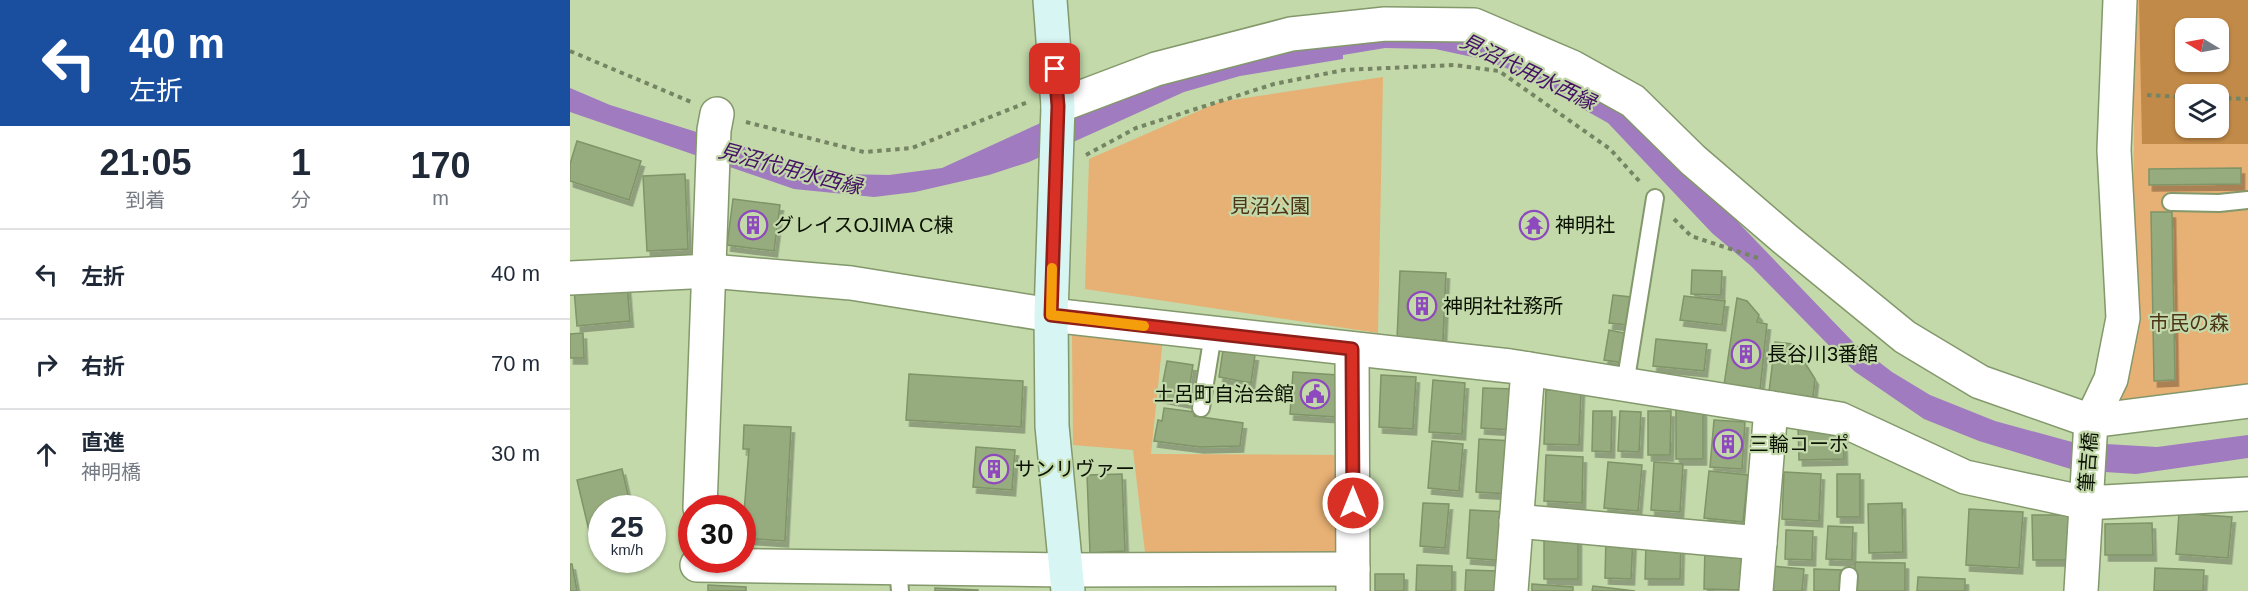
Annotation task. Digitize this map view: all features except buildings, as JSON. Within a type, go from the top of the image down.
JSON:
[{"type":"street","points":[[1050,0],[1057,99],[1051,315],[1052,426],[1067,580]]},
{"type":"street","points":[[2091,421],[2111,380],[2123,318],[2114,150],[2120,0]]},
{"type":"street","points":[[1057,99],[1156,69],[1291,34],[1385,24],[1474,25],[1572,67],[1632,101],[1693,160],[1768,225],[1905,337],[1980,382],[2091,421],[2248,401]]},
{"type":"street","points":[[701,495],[715,122]]},
{"type":"street","points":[[570,278],[710,271],[851,283],[1051,315],[1528,369],[1840,419],[1965,477],[2086,503],[2248,494]]},
{"type":"street","points":[[726,573],[899,579],[1353,580],[1352,349]]},
{"type":"street","points":[[1511,591],[1528,369]]},
{"type":"street","points":[[1756,591],[1771,408]]},
{"type":"street","name":"筆吉橋","points":[[2081,591],[2091,421]]},
{"type":"street","points":[[1516,521],[1760,543]]},
{"type":"lane","points":[[1625,385],[1649,192]]},
{"type":"lane","points":[[2171,202],[2219,203],[2248,200]]},
{"type":"lane","points":[[1201,408],[1213,334]]},
{"type":"path","points":[[570,51],[630,75],[715,122],[864,152],[912,148],[1057,99]]},
{"type":"path","points":[[1113,140],[1136,128],[1274,84],[1344,70],[1454,65],[1499,71],[1507,76],[1610,149],[1649,192]]},
{"type":"path","points":[[2116,94],[2175,97]]},
{"type":"path","points":[[2229,98],[2248,99]]},
{"type":"path","points":[[1691,236],[1766,261]]},
{"type":"green space","name":"市民の森","points":[[2133,0],[2248,0],[2248,386],[2117,401],[2131,325],[2134,146]]},
{"type":"green space","name":"見沼公園","points":[[1383,77],[1378,333],[1085,289],[1089,159],[1219,102]]},
{"type":"green space","points":[[1085,325],[1163,338],[1151,454],[1345,455],[1344,557],[1146,561],[1133,450],[1073,445],[1072,334]]},
{"type":"shaded area","points":[[2139,0],[2248,0],[2248,144],[2142,144]]},
{"type":"water","name":"見沼代用水西縁","points":[[1376,30],[1494,42],[1624,112],[1685,167],[1853,342],[1892,372],[1930,395],[1995,421],[2072,442],[2157,447],[2248,435],[2248,458],[2136,474],[2074,470],[1979,441],[1924,419],[1854,371],[1751,266],[1712,233],[1608,123],[1519,73],[1482,59],[1435,49],[1385,48],[1343,55],[1343,59],[1240,76],[1184,92],[1029,162],[989,175],[915,192],[874,197],[794,189],[570,112],[570,88],[610,105],[793,162],[841,174],[889,175],[942,168],[1084,103],[1150,80]]},
{"type":"slow traffic","points":[[1052,268],[1051,315],[1144,326]]},
{"type":"place","name":"グレイスOJIMA C棟","points":[[753,225]]},
{"type":"place","name":"神明社","points":[[1534,225]]},
{"type":"place","name":"神明社社務所","points":[[1422,306]]},
{"type":"place","name":"長谷川3番館","points":[[1746,354]]},
{"type":"place","name":"土呂町自治会館","points":[[1315,394]]},
{"type":"place","name":"三輪コーポ","points":[[1728,444]]},
{"type":"place","name":"サンリヴァー","points":[[994,469]]},
{"type":"route","points":[[1055,69],[1058,106],[1051,315],[1352,349],[1353,503]]}]
